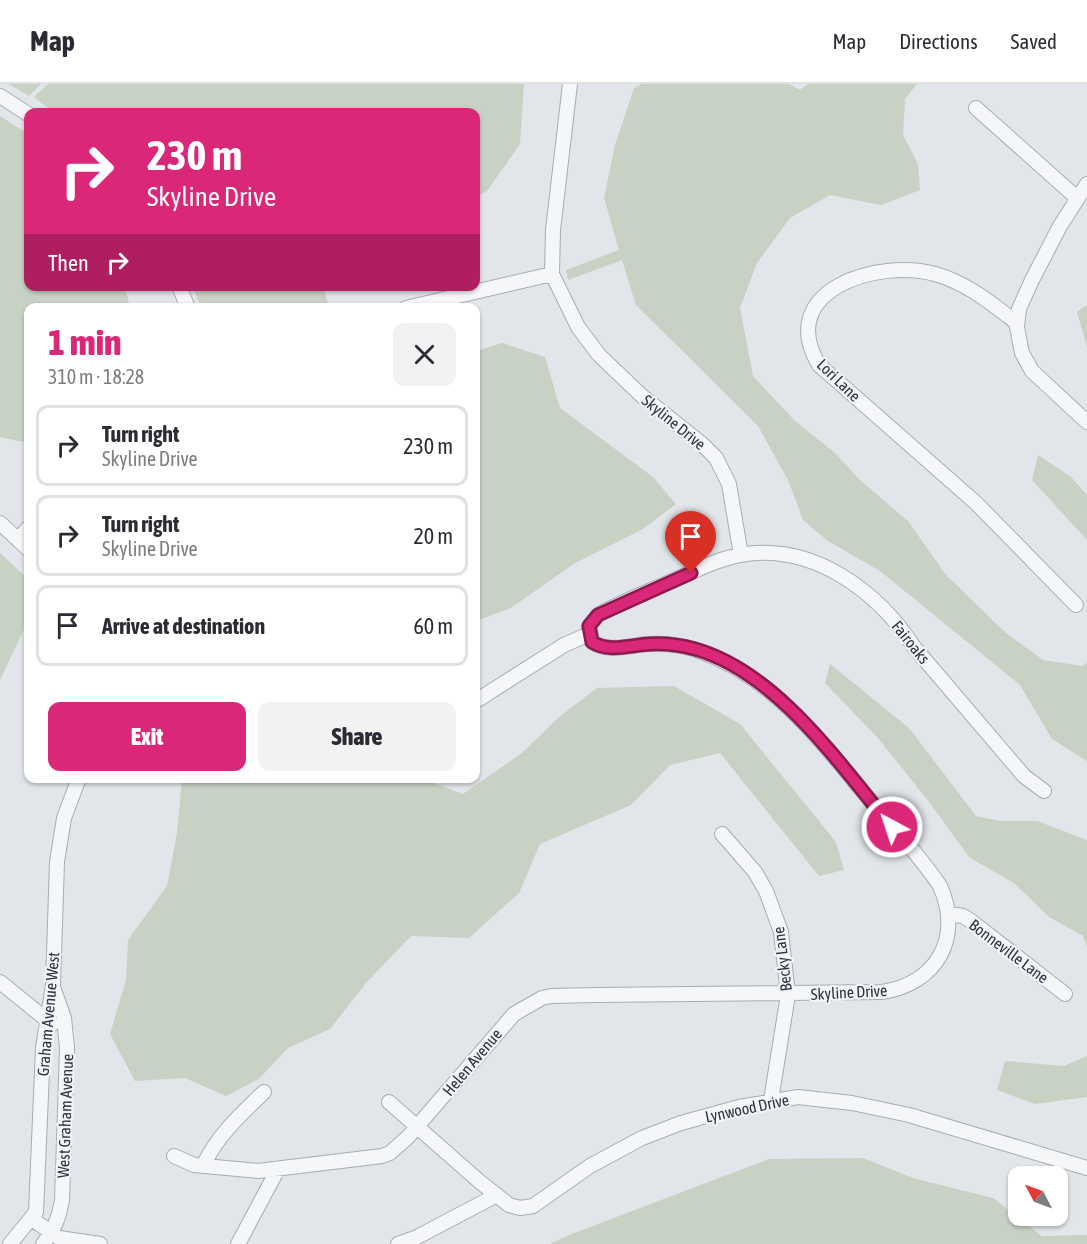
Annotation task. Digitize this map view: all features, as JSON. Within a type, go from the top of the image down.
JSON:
[{"type":"street","name":"Skyline Drive","points":[[570,84],[553,230],[552,274],[579,327],[599,355],[642,396],[716,458],[729,484],[741,555]]},
{"type":"street","points":[[0,96],[24,111]]},
{"type":"street","points":[[976,108],[1077,198]]},
{"type":"street","points":[[1087,184],[1060,226],[1032,280],[1019,309],[1017,323],[1022,353],[1032,371],[1087,422]]},
{"type":"street","name":"Lori Lane","points":[[1017,323],[965,285],[915,270],[890,270],[855,278],[826,294],[811,313],[808,338],[819,365],[976,503],[1076,604]]},
{"type":"street","points":[[480,291],[552,274]]},
{"type":"street","points":[[427,303],[479,291]]},
{"type":"street","points":[[0,524],[23,544]]},
{"type":"street","name":"Fairoaks","points":[[741,555],[762,554],[801,558],[824,566],[854,583],[900,625],[914,647],[1024,776],[1044,791]]},
{"type":"street","points":[[480,699],[564,645],[589,634],[591,621],[606,610],[712,563],[741,555]]},
{"type":"street","name":"Skyline Drive","points":[[589,634],[592,642],[600,647],[650,644],[680,646],[696,650],[733,666],[779,699],[823,744],[934,876],[947,901],[950,928],[938,958],[926,974],[906,987],[882,992],[788,994]]},
{"type":"street","name":"Graham Avenue West","points":[[32,1219],[37,1205],[43,1048],[53,985],[60,833],[69,801],[78,783]]},
{"type":"street","name":"Becky Lane","points":[[722,834],[755,872],[776,915],[781,932],[788,994],[771,1100]]},
{"type":"street","name":"Bonneville Lane","points":[[949,914],[963,916],[971,921],[1065,994]]},
{"type":"street","points":[[0,982],[66,1034]]},
{"type":"street","name":"West Graham Avenue","points":[[47,1238],[59,1217],[62,1200],[66,1088],[64,1018],[53,985]]},
{"type":"street","name":"Helen Avenue","points":[[174,1156],[194,1165],[258,1171],[382,1156],[396,1147],[418,1126],[507,1021],[529,1004],[542,998],[604,995],[788,994]]},
{"type":"street","points":[[203,1166],[212,1148],[227,1129],[264,1092]]},
{"type":"street","name":"Lynwood Drive","points":[[389,1102],[497,1195],[512,1206],[520,1208],[533,1206],[590,1166],[642,1138],[681,1123],[771,1100],[798,1097],[888,1110],[1087,1168]]},
{"type":"street","points":[[238,1244],[278,1169]]},
{"type":"street","points":[[398,1244],[417,1237],[497,1195]]},
{"type":"street","points":[[10,1244],[32,1219],[47,1238],[100,1244]]},
{"type":"green space","points":[[9,84],[41,84],[29,96]]},
{"type":"green space","points":[[48,84],[524,84],[520,144],[487,191],[480,195],[480,108],[48,108],[34,97]]},
{"type":"green space","points":[[642,84],[789,84],[800,90],[808,84],[917,84],[905,99],[903,135],[918,164],[920,190],[881,205],[830,195],[790,218],[757,263],[740,308],[753,376],[796,422],[834,452],[861,481],[908,521],[946,575],[1006,633],[1043,660],[1082,666],[1087,663],[1087,761],[1052,739],[1020,685],[880,571],[828,541],[803,520],[788,480],[758,426],[636,305],[622,260],[568,280],[566,270],[619,250],[604,198],[615,145],[634,88]]},
{"type":"green space","points":[[0,116],[24,131],[24,291],[126,291],[129,303],[24,303],[24,442],[0,437]]},
{"type":"green space","points":[[195,291],[324,291],[328,303],[199,303]]},
{"type":"green space","points":[[1087,305],[1087,347],[1077,312]]},
{"type":"green space","points":[[502,343],[545,357],[560,408],[653,477],[676,504],[643,529],[575,563],[511,608],[480,620],[480,350]]},
{"type":"green space","points":[[1038,455],[1071,477],[1087,495],[1087,540],[1032,480]]},
{"type":"green space","points":[[0,553],[24,575],[24,629],[0,680]]},
{"type":"green space","points":[[830,664],[909,728],[976,816],[1000,821],[1037,821],[1087,840],[1087,946],[1083,936],[1049,917],[1014,883],[970,858],[878,738],[825,683]]},
{"type":"green space","points":[[674,686],[740,724],[836,842],[844,870],[819,876],[720,753],[670,765],[631,805],[540,844],[519,893],[469,938],[411,936],[366,983],[330,1029],[288,1048],[259,1079],[226,1096],[185,1078],[135,1081],[110,1034],[126,980],[128,940],[167,886],[177,833],[182,783],[434,783],[463,794],[522,753],[559,717],[597,688]]},
{"type":"green space","points":[[1087,1056],[1087,1097],[1035,1104],[997,1090],[1005,1061],[1064,1066]]},
{"type":"green space","points":[[863,1158],[913,1178],[993,1198],[1008,1210],[1008,1226],[1029,1226],[1042,1236],[1087,1235],[1087,1244],[550,1244],[769,1159]]},
{"type":"route","points":[[691,573],[598,615],[589,626],[592,642],[600,647],[610,648],[650,644],[680,646],[710,655],[756,680],[799,717],[892,827]]}]
